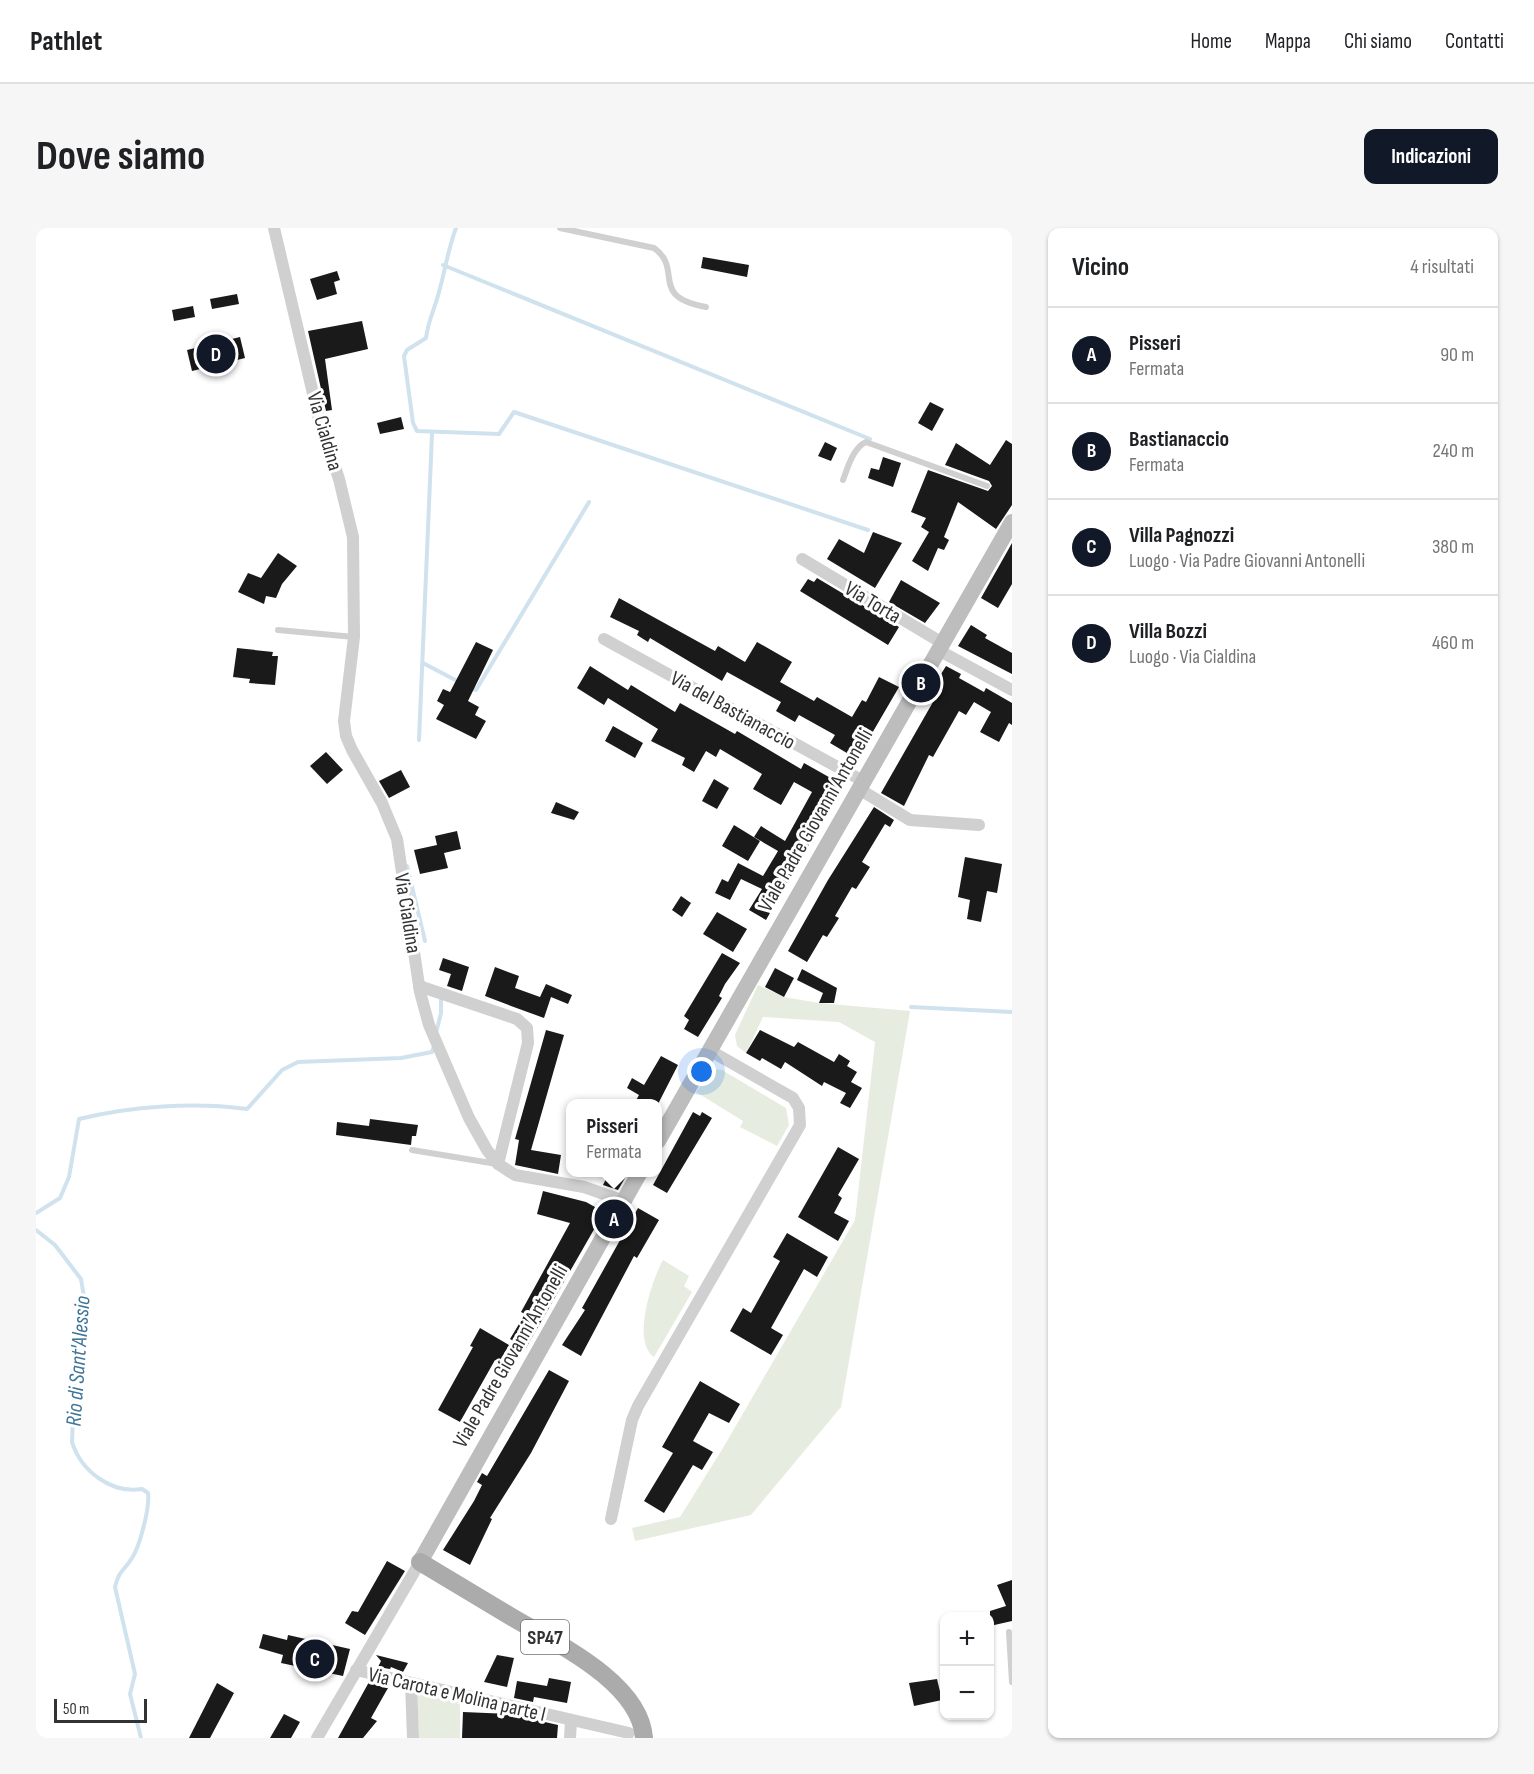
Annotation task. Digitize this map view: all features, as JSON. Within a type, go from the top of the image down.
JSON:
[{"type":"main road","name":"Viale Padre Giovanni Antonelli","points":[[662,1132],[942,648],[1012,522]]},
{"type":"main road","name":"Viale Padre Giovanni Antonelli","points":[[420,1562],[638,1177]]},
{"type":"main road","name":"SP47","points":[[420,1562],[600,1672],[633,1706],[642,1724],[637,1736]]},
{"type":"street","name":"Via Cialdina","points":[[274,228],[319,419],[339,479],[353,537],[354,637],[344,721],[346,736],[382,803],[397,839],[419,986],[429,1025],[469,1118],[498,1164]]},
{"type":"street","name":"Via Torta","points":[[802,559],[1012,690]]},
{"type":"street","name":"Via del Bastianaccio","points":[[604,639],[861,785],[910,820],[979,825]]},
{"type":"street","points":[[419,986],[517,1018],[527,1028],[528,1043],[498,1164],[514,1175],[584,1187],[624,1202]]},
{"type":"street","points":[[611,1519],[638,1406],[800,1125],[799,1108],[793,1098],[709,1050]]},
{"type":"street","points":[[317,1738],[420,1562]]},
{"type":"street","name":"Via Carota e Molina parte I","points":[[356,1670],[637,1736]]},
{"type":"street","points":[[411,1684],[413,1738]]},
{"type":"street","points":[[570,1738],[571,1721]]},
{"type":"lane","points":[[561,228],[654,248],[664,260],[669,285],[675,295],[685,303],[706,307]]},
{"type":"lane","points":[[843,480],[854,455],[866,442],[987,486]]},
{"type":"lane","points":[[278,630],[354,637]]},
{"type":"lane","points":[[412,1150],[498,1164]]},
{"type":"lane","points":[[1010,1632],[1012,1682]]},
{"type":"shaded area","points":[[758,985],[784,997],[819,1003],[910,1011],[841,1407],[751,1515],[635,1541],[632,1528],[680,1517],[723,1448],[855,1220],[875,1042],[839,1022],[763,1017],[746,1053],[737,1046],[735,1035]]},
{"type":"shaded area","points":[[713,1069],[722,1070],[786,1108],[789,1125],[777,1146],[740,1127],[743,1121],[696,1092]]},
{"type":"shaded area","points":[[663,1260],[689,1276],[684,1286],[692,1292],[654,1357],[647,1349],[644,1325],[649,1295]]},
{"type":"shaded area","points":[[417,1691],[460,1702],[460,1738],[419,1738]]},
{"type":"building","points":[[703,257],[749,265],[747,277],[701,268]]},
{"type":"building","points":[[337,271],[340,280],[334,282],[337,294],[317,300],[310,279]]},
{"type":"building","points":[[237,294],[239,304],[212,309],[210,299]]},
{"type":"building","points":[[193,306],[195,317],[174,321],[172,310]]},
{"type":"building","points":[[362,321],[368,349],[325,359],[332,410],[326,411],[308,331]]},
{"type":"building","points":[[240,337],[245,358],[192,371],[187,350]]},
{"type":"building","points":[[930,402],[944,409],[932,431],[918,423]]},
{"type":"building","points":[[401,417],[404,429],[380,434],[377,423]]},
{"type":"building","points":[[1006,440],[1012,444],[1012,505],[996,529],[958,502],[944,537],[949,540],[944,550],[938,548],[928,571],[912,561],[929,532],[921,527],[926,518],[911,512],[928,470],[988,491],[992,486],[989,481],[945,465],[956,443],[990,465]]},
{"type":"building","points":[[825,442],[837,448],[831,461],[818,456]]},
{"type":"building","points":[[883,457],[901,463],[893,487],[868,478],[871,468],[879,470]]},
{"type":"building","points":[[873,532],[902,543],[875,588],[827,559],[839,539],[864,553]]},
{"type":"building","points":[[1012,543],[1012,584],[998,608],[981,598]]},
{"type":"building","points":[[278,553],[297,566],[282,584],[276,598],[266,596],[264,604],[238,592],[248,573],[261,578]]},
{"type":"building","points":[[817,578],[899,627],[888,645],[800,591],[808,579],[814,582]]},
{"type":"building","points":[[901,580],[940,603],[925,623],[889,602]]},
{"type":"building","points":[[619,598],[715,651],[718,646],[745,662],[757,642],[792,662],[780,682],[814,701],[817,697],[852,717],[862,700],[866,702],[879,677],[899,687],[857,759],[830,743],[835,735],[799,715],[795,722],[776,711],[781,702],[727,672],[722,681],[650,638],[648,642],[637,635],[639,631],[610,617]]},
{"type":"building","points":[[971,625],[987,635],[985,638],[1012,653],[1012,674],[958,646]]},
{"type":"building","points":[[476,642],[493,650],[468,701],[479,707],[475,715],[486,721],[476,739],[436,719],[444,705],[437,701],[443,689],[450,692]]},
{"type":"building","points":[[237,648],[273,652],[272,656],[278,656],[275,685],[249,683],[250,679],[233,677]]},
{"type":"building","points":[[590,666],[628,690],[631,685],[675,712],[680,703],[735,734],[737,731],[801,769],[804,763],[843,785],[766,920],[749,910],[762,889],[741,879],[730,900],[715,893],[722,879],[728,882],[738,863],[763,876],[778,851],[754,837],[761,826],[785,841],[812,792],[794,782],[781,805],[753,789],[762,774],[720,749],[716,757],[706,751],[694,772],[682,765],[685,758],[651,741],[658,729],[608,698],[604,705],[577,688]]},
{"type":"building","points":[[946,666],[961,674],[959,678],[984,692],[986,688],[1012,703],[1012,725],[1009,723],[999,742],[980,732],[991,712],[974,702],[966,715],[959,711],[933,757],[929,755],[904,806],[881,793],[941,688],[935,684]]},
{"type":"building","points":[[613,726],[643,743],[635,758],[605,741]]},
{"type":"building","points":[[326,752],[343,770],[327,784],[310,766]]},
{"type":"building","points":[[401,770],[410,787],[389,798],[379,781]]},
{"type":"building","points":[[714,779],[729,788],[717,809],[702,801]]},
{"type":"building","points":[[556,802],[579,812],[574,820],[551,813]]},
{"type":"building","points":[[874,807],[894,820],[890,827],[885,824],[862,862],[870,867],[856,889],[852,887],[835,916],[839,918],[827,937],[823,935],[807,962],[788,951],[828,880]]},
{"type":"building","points":[[734,825],[760,841],[748,861],[722,846]]},
{"type":"building","points":[[457,831],[461,849],[444,853],[448,868],[420,874],[414,850],[437,845],[435,836]]},
{"type":"building","points":[[965,857],[1002,864],[997,893],[987,891],[981,922],[967,919],[970,900],[958,897]]},
{"type":"building","points":[[681,896],[691,903],[682,917],[672,910]]},
{"type":"building","points":[[717,912],[747,929],[733,952],[703,934]]},
{"type":"building","points":[[722,953],[740,963],[725,984],[719,996],[722,998],[698,1037],[684,1029],[689,1020],[684,1016]]},
{"type":"building","points":[[443,958],[469,967],[462,991],[447,986],[451,974],[439,970]]},
{"type":"building","points":[[495,967],[519,976],[515,988],[540,997],[546,984],[572,995],[568,1004],[551,997],[544,1018],[485,996]]},
{"type":"building","points":[[775,968],[794,978],[784,997],[765,987]]},
{"type":"building","points":[[802,969],[837,988],[834,1003],[819,1003],[823,993],[797,980]]},
{"type":"building","points":[[546,1030],[564,1035],[531,1150],[561,1155],[558,1174],[515,1165],[519,1140],[515,1139]]},
{"type":"building","points":[[760,1030],[794,1047],[798,1042],[834,1062],[839,1054],[850,1061],[847,1066],[857,1072],[851,1082],[862,1088],[850,1108],[840,1103],[846,1093],[824,1082],[822,1086],[785,1062],[781,1069],[762,1058],[760,1061],[746,1053]]},
{"type":"building","points":[[661,1056],[678,1065],[661,1099],[637,1099],[639,1095],[627,1088],[632,1078],[644,1085]]},
{"type":"building","points":[[693,1112],[700,1116],[702,1112],[712,1118],[667,1193],[653,1185],[657,1177],[662,1177],[662,1169]]},
{"type":"building","points":[[370,1119],[418,1125],[416,1136],[412,1136],[411,1145],[336,1135],[337,1122],[369,1126]]},
{"type":"building","points":[[838,1147],[859,1159],[838,1195],[842,1198],[834,1213],[849,1221],[838,1241],[798,1217]]},
{"type":"building","points":[[607,1177],[626,1177],[618,1190],[603,1185]]},
{"type":"building","points":[[543,1191],[586,1202],[604,1212],[526,1348],[510,1339],[525,1314],[521,1312],[570,1223],[537,1214]]},
{"type":"building","points":[[638,1208],[659,1220],[637,1258],[634,1256],[581,1356],[562,1345],[585,1310],[582,1308]]},
{"type":"building","points":[[787,1233],[828,1257],[817,1277],[804,1269],[771,1328],[783,1335],[771,1355],[730,1331],[743,1308],[751,1313],[780,1261],[773,1257]]},
{"type":"building","points":[[480,1328],[509,1345],[499,1362],[495,1360],[460,1422],[438,1410],[473,1347],[470,1346]]},
{"type":"building","points":[[549,1370],[569,1381],[531,1453],[490,1518],[492,1519],[470,1565],[443,1550],[474,1501],[482,1485],[477,1482],[482,1473],[487,1476]]},
{"type":"building","points":[[700,1381],[740,1404],[729,1423],[709,1413],[693,1441],[713,1452],[702,1470],[693,1465],[664,1513],[644,1501],[673,1453],[662,1447]]},
{"type":"building","points":[[387,1561],[405,1571],[365,1635],[345,1623],[352,1611],[358,1612]]},
{"type":"building","points":[[1012,1580],[1012,1621],[994,1625],[994,1612],[990,1611],[1006,1606],[997,1585]]},
{"type":"building","points":[[263,1634],[287,1640],[288,1635],[350,1649],[343,1676],[281,1663],[283,1655],[259,1648]]},
{"type":"building","points":[[376,1655],[408,1663],[403,1672],[391,1667],[390,1669],[378,1667],[381,1661]]},
{"type":"building","points":[[497,1655],[514,1658],[507,1687],[484,1682]]},
{"type":"building","points":[[549,1678],[571,1682],[567,1703],[534,1697],[533,1702],[514,1698],[517,1681],[547,1686]]},
{"type":"building","points":[[937,1679],[940,1700],[914,1706],[909,1683]]},
{"type":"building","points":[[369,1682],[388,1688],[371,1718],[377,1721],[363,1738],[338,1738]]},
{"type":"building","points":[[217,1683],[234,1693],[210,1738],[189,1738]]},
{"type":"building","points":[[463,1712],[510,1714],[558,1725],[557,1738],[462,1738]]},
{"type":"building","points":[[284,1714],[300,1722],[291,1738],[270,1738]]},
{"type":"waterway","points":[[456,228],[426,338],[407,350],[404,356],[413,423],[417,431],[499,434],[514,412],[868,530]]},
{"type":"waterway","points":[[443,265],[870,439]]},
{"type":"waterway","points":[[419,740],[432,434]]},
{"type":"waterway","points":[[471,688],[476,690],[589,502]]},
{"type":"waterway","points":[[423,663],[459,682]]},
{"type":"waterway","points":[[407,866],[425,941]]},
{"type":"waterway","points":[[436,1033],[441,1013],[441,998]]},
{"type":"waterway","points":[[911,1007],[1012,1012]]},
{"type":"waterway","points":[[36,1213],[60,1198],[69,1177],[79,1119],[163,1106],[247,1109],[282,1070],[298,1062],[401,1058],[432,1052],[434,1046]]},
{"type":"waterway","name":"Rio di Sant'Alessio","points":[[36,1230],[55,1245],[81,1279],[84,1297],[76,1336],[72,1442],[76,1453],[90,1471],[109,1484],[130,1490],[142,1489],[148,1493],[146,1517],[138,1545],[120,1574],[115,1587],[135,1674],[130,1694],[141,1738]]},
{"type":"place","name":"Villa Bozzi","points":[[216,354]]},
{"type":"place","name":"Bastianaccio","points":[[921,683]]},
{"type":"place","name":"Pisseri","points":[[614,1219]]},
{"type":"place","name":"Villa Pagnozzi","points":[[315,1659]]}]
